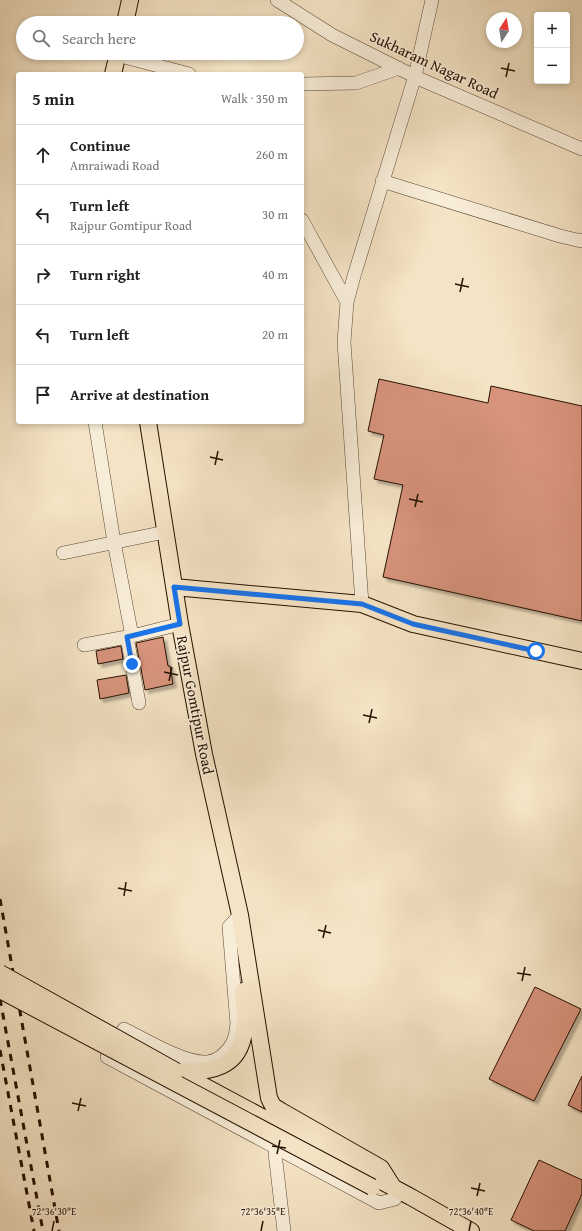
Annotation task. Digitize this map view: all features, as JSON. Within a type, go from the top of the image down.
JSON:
[{"type":"main road","points":[[127,16],[130,0]]},
{"type":"main road","points":[[114,72],[116,60]]},
{"type":"main road","name":"Rajpur Gomtipur Road","points":[[148,424],[180,624],[204,754],[240,915]]},
{"type":"main road","points":[[174,587],[362,604],[413,624],[582,661]]},
{"type":"main road","points":[[176,1071],[196,1072],[212,1070],[220,1067],[230,1060],[242,1044],[245,1031],[238,941],[240,915]]},
{"type":"main road","points":[[240,915],[269,1098],[272,1106],[381,1168],[396,1196],[472,1231]]},
{"type":"main road","points":[[0,973],[374,1183],[451,1231]]},
{"type":"main road","points":[[0,990],[374,1183]]},
{"type":"street","name":"Sukharam Nagar Road","points":[[277,0],[302,16]]},
{"type":"street","points":[[362,604],[344,342],[347,302],[382,181],[415,76],[432,0]]},
{"type":"street","name":"Sukharam Nagar Road","points":[[304,17],[332,35],[415,76],[582,149]]},
{"type":"street","points":[[139,60],[182,72]]},
{"type":"street","points":[[304,84],[356,83],[399,68]]},
{"type":"street","points":[[382,181],[560,236],[580,241],[582,240]]},
{"type":"street","points":[[304,224],[347,302]]},
{"type":"street","points":[[95,424],[139,703]]},
{"type":"street","points":[[63,553],[165,532]]},
{"type":"street","points":[[84,645],[129,637],[180,624]]},
{"type":"street","points":[[240,915],[229,928],[237,1024],[235,1037],[229,1049],[219,1058],[208,1062],[193,1061],[170,1052],[124,1030],[107,1057],[379,1203],[396,1196]]},
{"type":"street","points":[[275,1153],[284,1231]]},
{"type":"building","points":[[379,379],[488,403],[491,386],[582,406],[582,621],[383,577],[403,485],[374,479],[384,435],[368,431]]},
{"type":"building","points":[[163,637],[173,684],[145,690],[136,643]]},
{"type":"building","points":[[121,646],[123,659],[98,664],[96,651]]},
{"type":"building","points":[[126,675],[129,693],[100,699],[97,680]]},
{"type":"building","points":[[535,987],[581,1009],[534,1101],[489,1079]]},
{"type":"building","points":[[582,1076],[582,1112],[568,1105]]},
{"type":"building","points":[[539,1160],[582,1180],[582,1194],[565,1231],[534,1231],[511,1220]]},
{"type":"railway","points":[[0,899],[59,1231]]},
{"type":"railway","points":[[0,999],[43,1231]]},
{"type":"railway","points":[[0,1050],[34,1231]]},
{"type":"route","points":[[132,664],[127,637],[180,624],[174,587],[362,604],[413,624],[536,651]]}]
